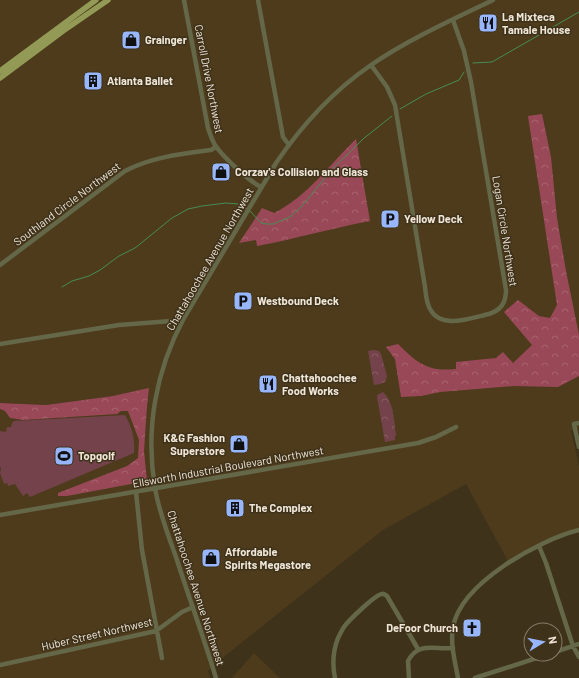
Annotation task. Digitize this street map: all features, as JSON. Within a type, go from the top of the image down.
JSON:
[{"type":"main road","points":[[0,70],[96,0]]},
{"type":"main road","points":[[0,78],[63,31],[108,0]]},
{"type":"street","name":"Carroll Drive Northwest","points":[[184,0],[208,128],[216,147],[223,155],[254,183],[262,187]]},
{"type":"street","points":[[258,0],[283,137],[289,144]]},
{"type":"street","name":"Chattahoochee Avenue Northwest","points":[[216,677],[163,519],[155,488],[151,445],[154,406],[164,363],[181,324],[245,214],[289,144],[307,122],[348,82],[371,65],[402,46],[493,0]]},
{"type":"street","name":"Logan Circle Northwest","points":[[371,65],[387,87],[395,105],[430,308],[438,317],[449,321],[495,312],[504,303],[506,290],[471,83],[464,51],[453,20]]},
{"type":"street","name":"Southland Circle Northwest","points":[[0,265],[125,171],[151,159],[211,150],[216,147]]},
{"type":"street","points":[[0,344],[119,325],[171,321],[181,324]]},
{"type":"street","points":[[579,423],[574,424],[579,448]]},
{"type":"street","name":"Ellsworth Industrial Boulevard Northwest","points":[[0,515],[418,443],[436,437],[456,427]]},
{"type":"street","points":[[136,492],[142,552],[162,658]]},
{"type":"street","points":[[458,678],[452,633],[454,621],[460,608],[469,596],[482,582],[496,571],[560,535],[579,530]]},
{"type":"street","points":[[539,546],[546,562],[573,646],[579,657]]},
{"type":"street","points":[[335,678],[333,659],[339,636],[348,622],[371,600],[380,594],[387,596],[418,649]]},
{"type":"street","name":"Huber Street Northwest","points":[[0,665],[156,631],[182,612],[193,607]]},
{"type":"street","points":[[563,649],[579,644]]},
{"type":"street","points":[[409,678],[408,661],[418,649],[425,647],[443,649],[453,648]]},
{"type":"street","points":[[475,678],[524,662]]},
{"type":"shaded area","points":[[0,0],[579,0],[579,429],[571,431],[579,466],[579,530],[560,535],[509,563],[466,484],[383,530],[216,663],[208,671],[210,678],[0,678],[0,409],[5,411],[10,418],[23,420],[117,413],[113,396],[46,405],[0,403]]},
{"type":"shaded area","points":[[254,653],[280,678],[232,678]]},
{"type":"green space","points":[[542,114],[551,157],[557,218],[579,335],[579,376],[558,387],[514,386],[401,397],[395,359],[386,347],[398,344],[417,361],[424,365],[438,369],[456,369],[456,362],[496,358],[503,352],[513,363],[532,345],[504,312],[518,300],[539,316],[550,318],[557,305],[528,116]]},
{"type":"green space","points":[[356,139],[370,221],[257,246],[256,240],[239,243],[262,208],[274,213],[297,198],[318,179]]},
{"type":"green space","points":[[368,351],[379,351],[381,354],[387,376],[385,382],[374,385]]},
{"type":"green space","points":[[149,388],[144,451],[147,481],[67,496],[58,496],[58,493],[127,466],[138,458],[139,440],[128,411],[121,411],[117,414],[23,420],[10,418],[5,411],[0,409],[0,403],[46,405],[113,396]]},
{"type":"green space","points":[[383,392],[387,396],[391,406],[396,435],[395,440],[385,442],[377,397],[377,395]]},
{"type":"green space","name":"Topgolf","points":[[125,415],[130,424],[134,443],[134,453],[30,497],[27,493],[23,496],[15,484],[8,486],[7,483],[4,484],[0,473],[0,431],[6,432],[7,427],[11,427],[14,421]]},
{"type":"waterway","points":[[473,63],[492,62],[579,12]]},
{"type":"waterway","points":[[400,109],[426,94],[459,80],[464,72]]},
{"type":"waterway","points":[[250,211],[261,223],[267,224],[273,224],[290,217],[303,205],[333,168],[363,139],[392,116]]},
{"type":"waterway","points":[[62,287],[72,281],[89,276],[100,270],[119,256],[135,248],[172,218],[188,209],[226,203],[238,204],[247,209]]},
{"type":"place","name":"La Mixteca Tamale House","points":[[488,23]]},
{"type":"place","name":"Grainger","points":[[131,40]]},
{"type":"place","name":"Atlanta Ballet","points":[[93,81]]},
{"type":"place","name":"Corzav's Collision and Glass","points":[[221,172]]},
{"type":"place","name":"Yellow Deck","points":[[390,219]]},
{"type":"place","name":"Westbound Deck","points":[[243,301]]},
{"type":"place","name":"Chattahoochee Food Works","points":[[268,384]]},
{"type":"place","name":"K&G Fashion Superstore","points":[[239,444]]},
{"type":"place","name":"Topgolf","points":[[64,456]]},
{"type":"place","name":"The Complex","points":[[235,508]]},
{"type":"place","name":"Affordable Spirits Megastore","points":[[211,558]]},
{"type":"place","name":"DeFoor Church","points":[[472,628]]}]
